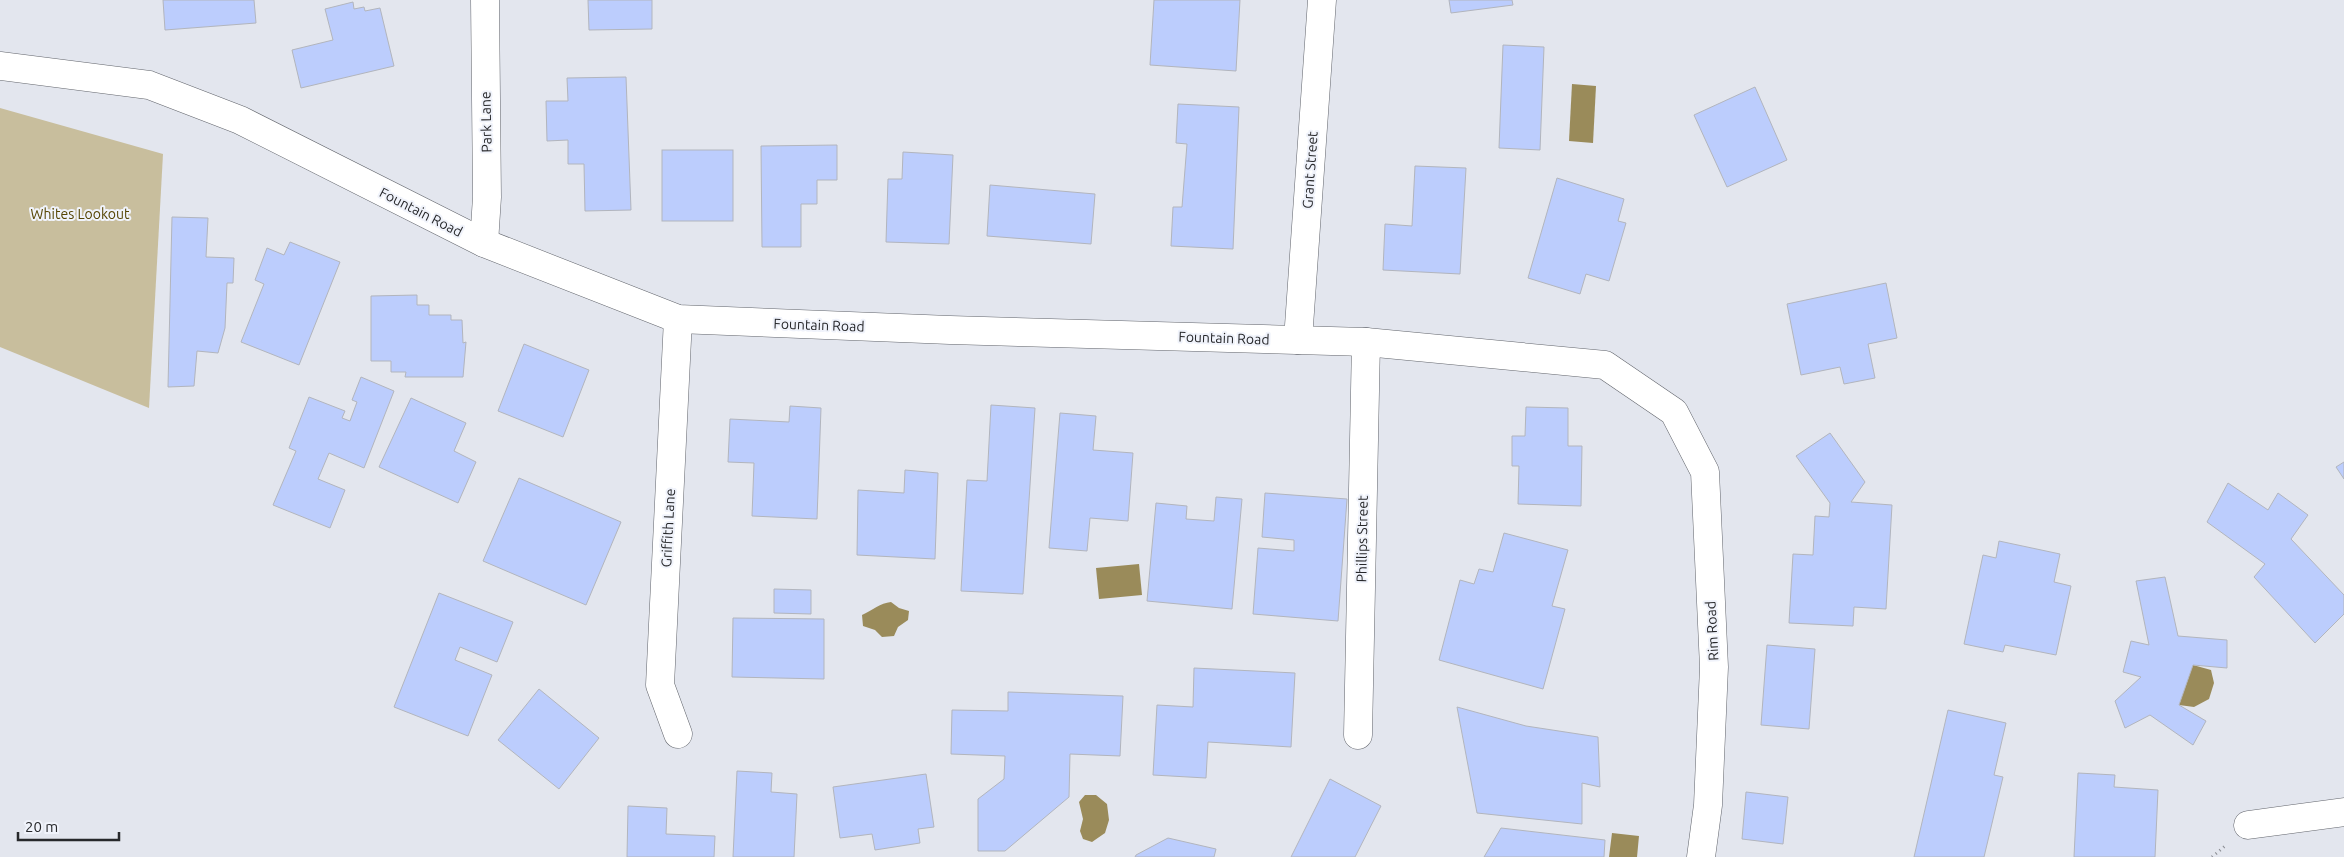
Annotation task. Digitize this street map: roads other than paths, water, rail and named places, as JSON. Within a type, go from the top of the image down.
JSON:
[{"type":"street","name":"Park Lane","points":[[484,243],[487,197],[485,0]]},
{"type":"street","name":"Grant Street","points":[[1298,340],[1322,0]]},
{"type":"street","name":"Fountain Road","points":[[0,66],[149,85],[240,120],[484,243],[678,319],[950,330],[1366,342],[1605,365],[1674,412]]},
{"type":"street","name":"Griffith Lane","points":[[678,319],[660,685],[678,734]]},
{"type":"street","name":"Phillips Street","points":[[1358,735],[1366,342]]},
{"type":"street","name":"Rim Road","points":[[1674,412],[1705,472],[1714,668],[1708,805],[1701,857]]},
{"type":"street","points":[[2248,825],[2344,812]]},
{"type":"park label","name":"Whites Lookout","points":[[80,214]]}]
